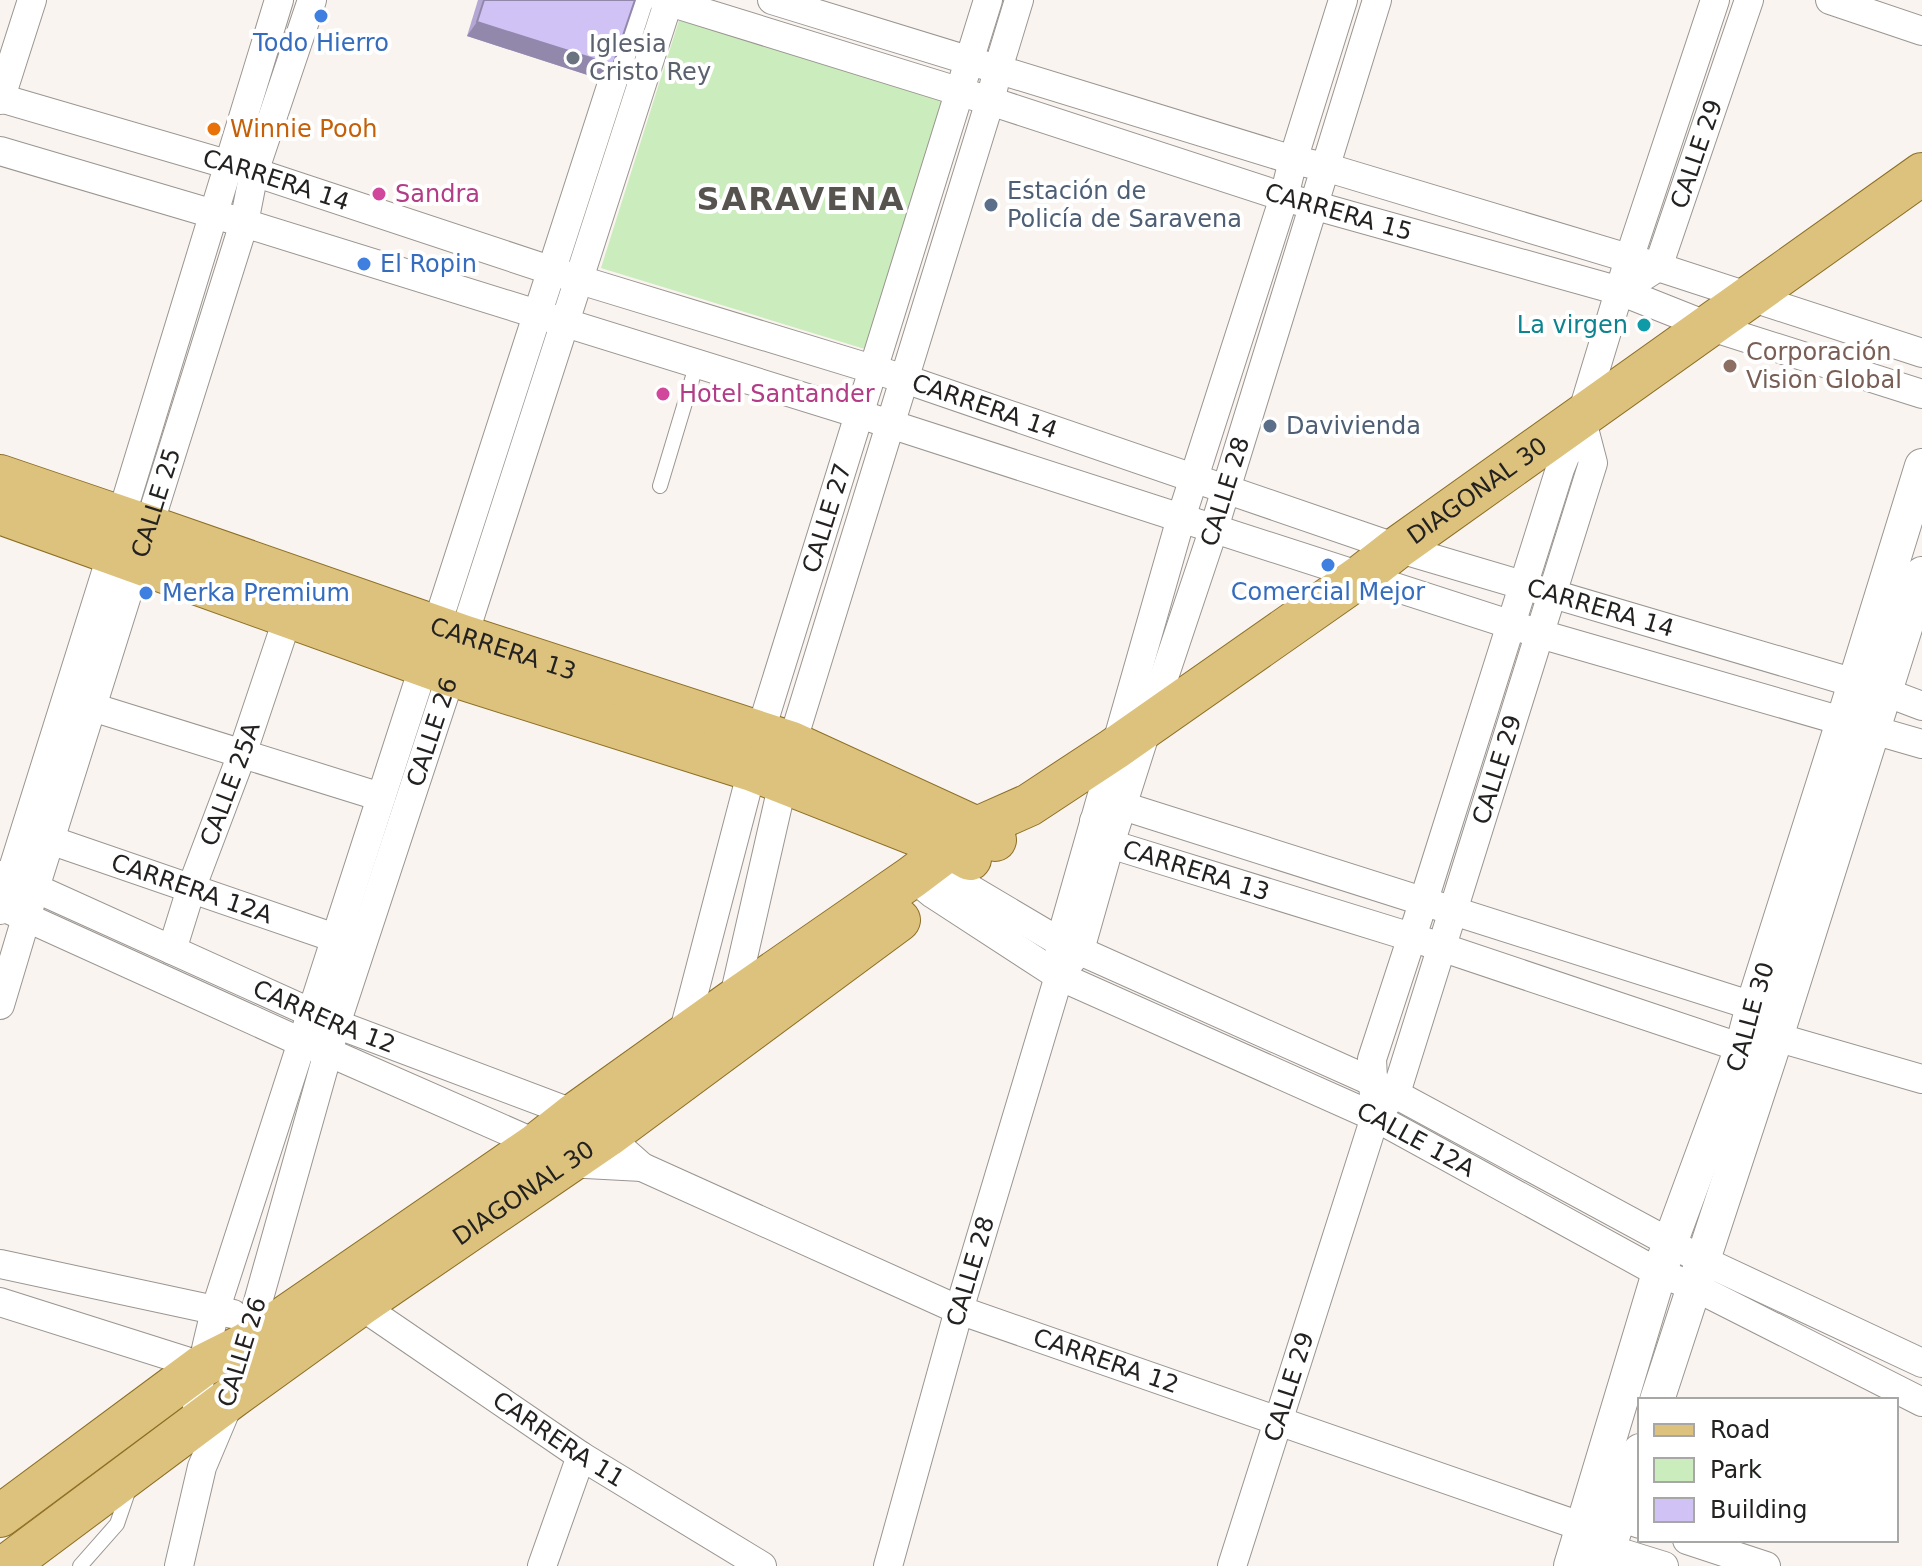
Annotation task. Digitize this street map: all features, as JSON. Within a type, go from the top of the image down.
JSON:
[{"type":"main road","name":"DIAGONAL 30","points":[[6,1566],[197,1422],[360,1305],[552,1154],[1029,805],[1361,576],[1922,174]]},
{"type":"main road","name":"CARRERA 13","points":[[0,476],[288,617],[444,651]]},
{"type":"main road","name":"CARRERA 13","points":[[0,513],[130,540],[444,651],[772,758],[953,861]]},
{"type":"main road","name":"DIAGONAL 30","points":[[591,1125],[682,1038],[733,1001],[953,861]]},
{"type":"main road","name":"DIAGONAL 30","points":[[0,1516],[250,1331],[552,1154]]},
{"type":"street","points":[[0,99],[32,0]]},
{"type":"street","name":"CALLE 25","points":[[0,1005],[7,910],[15,881],[130,540],[244,223],[241,168],[279,0]]},
{"type":"street","name":"CALLE 25","points":[[15,881],[50,840],[92,707],[130,540],[215,214],[241,168],[312,0]]},
{"type":"street","name":"CALLE 26","points":[[179,1566],[202,1467],[231,1398],[328,1052],[323,1018],[335,938],[381,797],[444,651],[539,315],[639,0]]},
{"type":"street","name":"CALLE 26","points":[[202,1467],[197,1422],[202,1366],[215,1311],[301,1042],[323,1018],[444,651],[566,323],[667,0]]},
{"type":"street","name":"CARRERA 15","points":[[667,0],[1284,197],[1620,291],[1708,326],[1922,394]]},
{"type":"street","name":"CARRERA 15","points":[[772,0],[1293,160],[1658,267],[1922,353]]},
{"type":"street","name":"CALLE 27","points":[[733,1001],[772,758],[859,414],[988,0]]},
{"type":"street","name":"CALLE 27","points":[[682,1038],[772,758],[905,379],[1019,0]]},
{"type":"street","name":"CALLE 28","points":[[888,1566],[959,1310],[1102,832],[1114,749],[1181,518],[1284,197],[1343,0]]},
{"type":"street","name":"CALLE 28","points":[[1123,806],[1226,490],[1377,0]]},
{"type":"street","name":"CALLE 29","points":[[1384,1088],[1372,1059],[1560,469],[1581,417],[1629,259],[1715,0]]},
{"type":"street","name":"CALLE 29","points":[[1658,267],[1749,0]]},
{"type":"street","points":[[1830,0],[1922,31]]},
{"type":"street","name":"CARRERA 14","points":[[0,99],[241,168],[580,280],[874,369],[1397,548],[1922,706]]},
{"type":"street","name":"CARRERA 14","points":[[0,151],[697,363],[1540,634],[1922,744]]},
{"type":"street","points":[[1620,291],[1658,267]]},
{"type":"street","name":"CALLE 29","points":[[1232,1566],[1384,1088],[1442,948],[1593,463],[1581,417]]},
{"type":"street","name":"CALLE 30","points":[[1658,1398],[1776,1037],[1869,688],[1922,466]]},
{"type":"street","name":"CALLE 30","points":[[1869,688],[1922,574]]},
{"type":"street","name":"CALLE 25A","points":[[172,950],[288,617]]},
{"type":"street","points":[[92,707],[381,797]]},
{"type":"street","name":"CALLE 30","points":[[1571,1566],[1664,1257],[1742,1048],[1753,1006],[1858,726]]},
{"type":"street","name":"CARRERA 13","points":[[1742,1048],[1102,832],[1123,806],[1753,1006]]},
{"type":"street","name":"CARRERA 12A","points":[[50,840],[335,938]]},
{"type":"street","name":"CALLE 12A","points":[[953,861],[1070,946],[1384,1088],[1664,1257]]},
{"type":"street","name":"CALLE 12A","points":[[953,861],[1059,976],[1375,1117],[1698,1273],[1922,1363]]},
{"type":"street","name":"CARRERA 12","points":[[15,881],[323,1018],[591,1125],[642,1167],[959,1310],[1583,1527]]},
{"type":"street","name":"CARRERA 12","points":[[7,910],[552,1154],[642,1167]]},
{"type":"street","points":[[1753,1006],[1776,1037]]},
{"type":"street","points":[[1742,1048],[1776,1037],[1922,1079]]},
{"type":"street","points":[[0,1264],[215,1311],[250,1331]]},
{"type":"street","name":"CALLE 12A","points":[[1698,1273],[1922,1402]]},
{"type":"street","points":[[0,1302],[202,1366]]},
{"type":"street","name":"CARRERA 11","points":[[360,1305],[581,1456],[762,1566]]},
{"type":"street","points":[[542,1566],[581,1456]]},
{"type":"street","points":[[1618,1539],[1638,1459]]},
{"type":"street","points":[[1583,1527],[1618,1539],[1664,1566]]},
{"type":"street","points":[[1693,1542],[1766,1566]]},
{"type":"lane","points":[[660,486],[697,363]]},
{"type":"lane","points":[[80,1566],[117,1524],[137,1467]]},
{"type":"green space","points":[[681,14],[948,96],[868,350],[601,268]]},
{"type":"building","name":"Iglesia Cristo Rey","points":[[484,0],[635,0],[613,65],[477,22]]},
{"type":"place","name":"Todo Hierro","points":[[321,16]]},
{"type":"place","name":"Iglesia Cristo Rey","points":[[573,58]]},
{"type":"place","name":"Winnie Pooh","points":[[214,129]]},
{"type":"place","name":"Sandra","points":[[379,194]]},
{"type":"place","name":"Estación de Policía de Saravena","points":[[991,205]]},
{"type":"place","name":"El Ropin","points":[[364,264]]},
{"type":"place","name":"La virgen","points":[[1644,325]]},
{"type":"place","name":"Corporación Vision Global","points":[[1730,366]]},
{"type":"place","name":"Hotel Santander","points":[[663,394]]},
{"type":"place","name":"Davivienda","points":[[1270,426]]},
{"type":"place","name":"Comercial Mejor","points":[[1328,565]]},
{"type":"place","name":"Merka Premium","points":[[146,593]]},
{"type":"district","name":"SARAVENA","points":[[801,199]]}]
